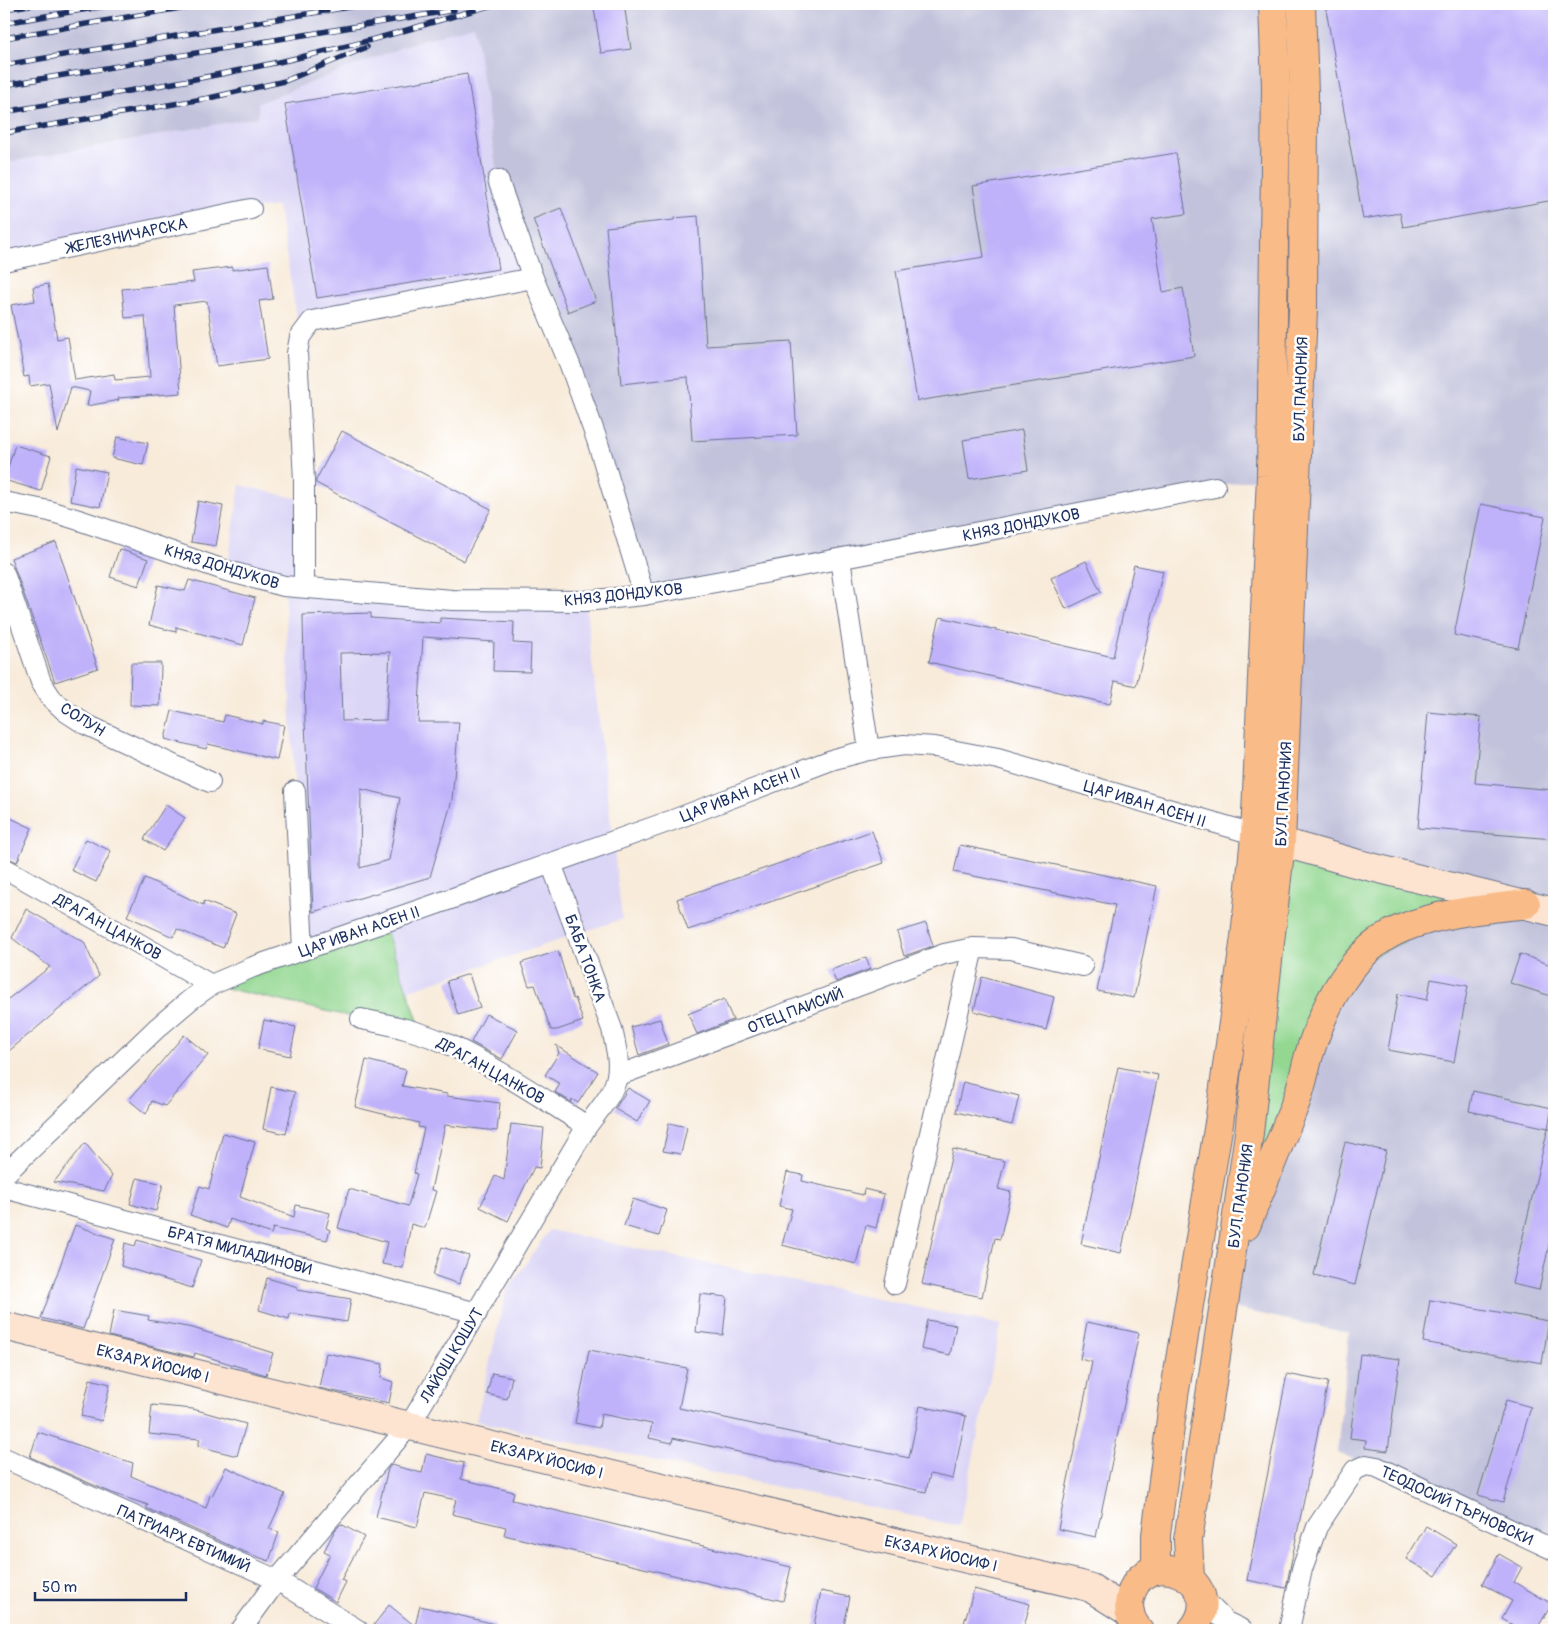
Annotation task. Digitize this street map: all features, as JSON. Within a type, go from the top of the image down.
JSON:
[{"type":"main road","name":"БУЛ. ПАНОНИЯ","points":[[1271,788],[1271,476],[1276,87],[1273,4]]},
{"type":"main road","name":"БУЛ. ПАНОНИЯ","points":[[1193,1630],[1202,1608],[1195,1588],[1188,1540],[1249,1132],[1303,308],[1304,94],[1301,4]]},
{"type":"main road","name":"БУЛ. ПАНОНИЯ","points":[[1134,1622],[1129,1603],[1131,1592],[1146,1576],[1156,1535],[1174,1396],[1219,1123],[1244,937],[1268,839]]},
{"type":"main road","points":[[1230,1264],[1298,1096],[1309,1054],[1323,1015],[1336,989],[1352,967],[1375,944],[1402,928],[1464,912],[1526,904]]},
{"type":"main road","points":[[1146,1576],[1168,1569],[1180,1572],[1195,1588]]},
{"type":"street","points":[[498,180],[533,278],[570,365],[597,440],[644,595]]},
{"type":"street","name":"ЖЕЛЕЗНИЧАРСКА","points":[[4,261],[251,210]]},
{"type":"street","points":[[304,588],[304,480],[297,353],[300,337],[312,321],[533,278]]},
{"type":"street","name":"КНЯЗ ДОНДУКОВ","points":[[4,502],[49,511],[227,571],[284,586],[452,600],[585,601],[644,595],[1215,487]]},
{"type":"street","points":[[840,558],[869,750]]},
{"type":"street","name":"СОЛУН","points":[[4,573],[41,682],[52,699],[65,711],[85,724],[210,782]]},
{"type":"street","name":"ЦАР ИВАН АСЕН II","points":[[4,1175],[157,1028],[211,985],[253,967],[428,908],[673,820],[834,759],[869,750],[904,745],[935,747],[998,759],[1355,863],[1554,912]]},
{"type":"street","points":[[295,791],[303,950]]},
{"type":"street","name":"БАБА ТОНКА","points":[[552,863],[612,1029],[618,1054]]},
{"type":"street","name":"ДРАГАН ЦАНКОВ","points":[[4,868],[131,938],[211,985]]},
{"type":"street","points":[[896,1284],[973,948]]},
{"type":"street","name":"ОТЕЦ ПАИСИЙ","points":[[617,1076],[944,954],[973,948],[1011,949],[1083,966]]},
{"type":"street","name":"ДРАГАН ЦАНКОВ","points":[[361,1019],[423,1034],[452,1046],[493,1068],[587,1126]]},
{"type":"street","name":"ЛАЙОШ КОШУТ","points":[[241,1630],[277,1580],[409,1426],[587,1126],[608,1096],[617,1076],[618,1054]]},
{"type":"street","name":"БРАТЯ МИЛАДИНОВИ","points":[[4,1188],[477,1313]]},
{"type":"street","name":"ЕКЗАРХ ЙОСИФ I","points":[[4,1326],[839,1530],[1091,1588],[1146,1576]]},
{"type":"street","name":"ПАТРИАРХ ЕВТИМИЙ","points":[[4,1458],[277,1580],[358,1630]]},
{"type":"street","name":"ТЕОДОСИЙ ТЪРНОВСКИ","points":[[1289,1630],[1302,1569],[1316,1527],[1355,1470],[1366,1465],[1377,1467],[1554,1550]]},
{"type":"street","name":"ЕКЗАРХ ЙОСИФ I","points":[[1091,1588],[1134,1622]]},
{"type":"street","points":[[1195,1588],[1234,1626]]},
{"type":"street","points":[[1193,1630],[1234,1626]]},
{"type":"shaded area","points":[[4,4],[1554,4],[1554,1550],[1377,1467],[1337,1453],[1349,1333],[1224,1306],[1281,842],[1271,476],[644,595],[498,180],[474,25],[418,41],[258,103],[258,117],[4,163]]},
{"type":"shaded area","points":[[474,24],[498,180],[533,278],[312,321],[300,337],[278,206],[251,209],[4,261],[4,163],[258,117],[257,103],[418,41]]},
{"type":"shaded area","points":[[240,485],[304,500],[304,587],[585,601],[622,919],[407,991],[383,923],[303,950],[284,586],[227,571]]},
{"type":"shaded area","points":[[549,1230],[1001,1325],[959,1526],[476,1421],[506,1292]]},
{"type":"green space","points":[[1281,842],[1526,904],[1464,912],[1352,967],[1230,1264]]},
{"type":"green space","points":[[383,923],[423,1034],[211,985]]},
{"type":"building","points":[[624,4],[631,49],[601,53],[594,8]]},
{"type":"building","points":[[1325,4],[1554,4],[1554,200],[1403,227],[1400,213],[1363,219]]},
{"type":"building","points":[[467,74],[499,269],[317,298],[285,104]]},
{"type":"building","points":[[1176,153],[1186,214],[1152,219],[1163,292],[1183,288],[1194,356],[917,401],[896,271],[984,257],[973,186]]},
{"type":"building","points":[[561,208],[596,301],[568,312],[533,219]]},
{"type":"building","points":[[698,216],[706,346],[791,341],[797,435],[692,441],[688,377],[621,384],[606,227]]},
{"type":"building","points":[[268,265],[273,299],[259,301],[268,359],[217,366],[207,301],[174,305],[181,393],[118,398],[119,400],[87,406],[90,391],[71,387],[58,433],[49,383],[30,386],[29,376],[24,377],[11,305],[35,301],[33,287],[48,284],[57,339],[68,337],[75,380],[114,374],[115,380],[150,377],[145,316],[125,318],[122,289],[194,282],[192,272],[232,267],[232,270]]},
{"type":"building","points":[[1022,430],[1028,470],[969,479],[963,440]]},
{"type":"building","points":[[342,431],[491,509],[464,561],[316,483]]},
{"type":"building","points":[[117,437],[148,443],[143,465],[112,458]]},
{"type":"building","points":[[15,445],[51,456],[41,491],[4,480]]},
{"type":"building","points":[[76,466],[107,472],[100,507],[70,501]]},
{"type":"building","points":[[198,501],[223,506],[216,546],[191,542]]},
{"type":"building","points":[[1481,504],[1545,517],[1518,648],[1454,635]]},
{"type":"building","points":[[56,542],[98,668],[55,682],[11,558]]},
{"type":"building","points":[[119,549],[148,559],[139,586],[110,577]]},
{"type":"building","points":[[1086,561],[1101,592],[1066,609],[1051,578]]},
{"type":"building","points":[[1134,565],[1163,571],[1136,686],[1115,681],[1110,704],[929,662],[940,617],[1113,657]]},
{"type":"building","points":[[189,580],[255,598],[243,645],[176,627],[176,632],[149,625],[158,585],[185,591]]},
{"type":"building","points":[[371,613],[371,618],[440,623],[440,618],[514,622],[513,643],[531,644],[530,672],[493,671],[494,642],[423,637],[418,722],[459,722],[452,800],[430,877],[313,912],[305,721],[303,615]],"holes":[[[390,652],[386,720],[342,721],[340,653]],[[361,789],[400,798],[389,860],[360,868]]]},
{"type":"building","points":[[131,663],[161,663],[160,706],[130,705]]},
{"type":"building","points":[[172,711],[223,722],[225,715],[263,724],[263,721],[284,725],[277,760],[208,744],[206,749],[165,739]]},
{"type":"building","points":[[1428,712],[1481,717],[1475,783],[1554,790],[1554,839],[1418,828]]},
{"type":"building","points":[[166,805],[185,818],[163,851],[144,839]]},
{"type":"building","points":[[4,815],[32,828],[17,862],[4,856]]},
{"type":"building","points":[[872,831],[884,863],[688,930],[677,899]]},
{"type":"building","points":[[86,839],[111,851],[96,882],[71,870]]},
{"type":"building","points":[[960,845],[1157,886],[1134,998],[1097,991],[1115,905],[954,872]]},
{"type":"building","points":[[145,878],[203,905],[204,901],[236,914],[223,948],[177,929],[173,937],[127,916]]},
{"type":"building","points":[[26,909],[84,942],[99,976],[4,1055],[4,1002],[50,967],[12,938]]},
{"type":"building","points":[[926,923],[933,946],[904,956],[897,932]]},
{"type":"building","points":[[558,951],[573,999],[575,998],[583,1021],[557,1030],[551,1030],[535,985],[529,986],[521,963]]},
{"type":"building","points":[[1520,954],[1554,966],[1554,997],[1510,983]]},
{"type":"building","points":[[866,957],[870,969],[836,982],[831,970]]},
{"type":"building","points":[[469,974],[480,1008],[458,1015],[447,981]]},
{"type":"building","points":[[982,977],[1054,997],[1046,1030],[974,1011]]},
{"type":"building","points":[[1431,979],[1468,986],[1454,1062],[1388,1050],[1398,994],[1427,1000]]},
{"type":"building","points":[[724,999],[733,1020],[697,1034],[688,1014]]},
{"type":"building","points":[[486,1014],[518,1030],[502,1059],[471,1042]]},
{"type":"building","points":[[660,1019],[668,1044],[639,1055],[631,1027]]},
{"type":"building","points":[[264,1020],[296,1027],[290,1056],[258,1049]]},
{"type":"building","points":[[184,1035],[208,1055],[165,1106],[152,1101],[146,1114],[129,1100]]},
{"type":"building","points":[[556,1045],[598,1072],[578,1103],[572,1099],[571,1102],[555,1092],[560,1084],[545,1075],[559,1053]]},
{"type":"building","points":[[366,1060],[406,1070],[402,1086],[447,1094],[447,1096],[500,1103],[497,1131],[445,1125],[431,1190],[436,1191],[425,1228],[411,1224],[403,1268],[382,1264],[387,1242],[338,1228],[349,1189],[408,1206],[417,1174],[414,1173],[424,1128],[418,1127],[419,1123],[355,1107]]},
{"type":"building","points":[[1118,1067],[1158,1075],[1121,1253],[1081,1244]]},
{"type":"building","points":[[963,1082],[1019,1096],[1012,1125],[956,1112]]},
{"type":"building","points":[[271,1087],[295,1092],[286,1134],[263,1129]]},
{"type":"building","points":[[628,1088],[650,1101],[637,1122],[615,1109]]},
{"type":"building","points":[[1473,1091],[1552,1108],[1548,1128],[1469,1111]]},
{"type":"building","points":[[669,1123],[687,1127],[681,1154],[663,1151]]},
{"type":"building","points":[[511,1124],[544,1128],[540,1168],[534,1167],[508,1221],[480,1207],[495,1176],[504,1180]]},
{"type":"building","points":[[1548,1128],[1554,1129],[1554,1223],[1539,1290],[1512,1284]]},
{"type":"building","points":[[223,1133],[255,1142],[240,1197],[294,1217],[296,1205],[330,1213],[326,1228],[330,1230],[327,1240],[273,1228],[271,1234],[230,1219],[227,1228],[190,1215],[200,1186],[209,1189]]},
{"type":"building","points":[[1345,1142],[1386,1151],[1355,1285],[1314,1275]]},
{"type":"building","points":[[85,1143],[112,1176],[104,1191],[54,1182]]},
{"type":"building","points":[[953,1149],[1005,1161],[998,1189],[1011,1192],[1000,1239],[995,1238],[982,1297],[922,1284]]},
{"type":"building","points":[[787,1172],[803,1175],[802,1181],[863,1195],[864,1189],[884,1194],[876,1228],[866,1225],[856,1264],[782,1245],[792,1209],[779,1206]]},
{"type":"building","points":[[137,1178],[163,1184],[156,1211],[130,1204]]},
{"type":"building","points":[[633,1199],[667,1210],[659,1236],[624,1226]]},
{"type":"building","points":[[75,1225],[115,1239],[83,1329],[41,1318]]},
{"type":"building","points":[[137,1240],[201,1260],[192,1288],[121,1266],[125,1243],[135,1246]]},
{"type":"building","points":[[442,1247],[469,1256],[459,1284],[433,1275]]},
{"type":"building","points":[[267,1278],[298,1287],[297,1290],[351,1299],[347,1322],[290,1313],[289,1319],[259,1310]]},
{"type":"building","points":[[700,1294],[727,1297],[723,1335],[696,1332]]},
{"type":"building","points":[[1430,1300],[1549,1321],[1542,1363],[1423,1342]]},
{"type":"building","points":[[114,1310],[149,1316],[148,1320],[193,1328],[273,1353],[266,1375],[195,1353],[194,1357],[109,1336]]},
{"type":"building","points":[[927,1320],[956,1325],[950,1355],[921,1349]]},
{"type":"building","points":[[1087,1322],[1139,1333],[1096,1537],[1058,1529],[1092,1362],[1080,1359]]},
{"type":"building","points":[[589,1350],[687,1368],[679,1408],[909,1458],[920,1406],[966,1416],[953,1479],[930,1474],[926,1492],[673,1438],[672,1443],[649,1438],[652,1424],[601,1414],[599,1428],[575,1423]]},
{"type":"building","points":[[326,1353],[383,1364],[381,1378],[393,1382],[389,1403],[319,1388]]},
{"type":"building","points":[[1360,1354],[1400,1359],[1388,1451],[1365,1448],[1366,1440],[1350,1438]]},
{"type":"building","points":[[492,1373],[512,1377],[507,1399],[487,1394]]},
{"type":"building","points":[[1287,1374],[1328,1382],[1286,1588],[1247,1580]]},
{"type":"building","points":[[90,1379],[110,1384],[102,1421],[81,1416]]},
{"type":"building","points":[[1506,1400],[1531,1407],[1503,1502],[1478,1495]]},
{"type":"building","points":[[152,1405],[193,1409],[246,1424],[237,1456],[198,1446],[200,1439],[149,1434]]},
{"type":"building","points":[[38,1432],[133,1463],[131,1476],[206,1508],[210,1495],[212,1496],[226,1467],[285,1494],[269,1529],[279,1532],[269,1561],[242,1551],[146,1508],[148,1505],[112,1493],[30,1457]]},
{"type":"building","points":[[426,1454],[464,1463],[461,1479],[514,1492],[512,1500],[791,1567],[783,1601],[504,1535],[506,1527],[452,1514],[456,1500],[425,1493],[417,1527],[376,1517],[388,1469],[391,1465],[422,1473]]},
{"type":"building","points":[[341,1524],[364,1537],[341,1580],[346,1582],[336,1602],[313,1588],[330,1554],[324,1551],[335,1530]]},
{"type":"building","points":[[1426,1526],[1456,1544],[1436,1576],[1406,1559]]},
{"type":"building","points":[[1499,1554],[1522,1567],[1514,1582],[1552,1604],[1536,1630],[1522,1630],[1502,1619],[1512,1601],[1482,1584]]},
{"type":"building","points":[[974,1589],[1030,1604],[1023,1630],[962,1630]]},
{"type":"building","points":[[821,1591],[850,1597],[843,1630],[813,1630]]},
{"type":"building","points":[[389,1605],[415,1626],[420,1606],[495,1624],[494,1630],[370,1630]]},
{"type":"railway","points":[[4,9],[36,4]]},
{"type":"railway","points":[[4,23],[118,4]]},
{"type":"railway","points":[[4,38],[204,4]]},
{"type":"railway","points":[[4,65],[366,4]]},
{"type":"railway","points":[[4,112],[174,83],[301,57],[381,37],[496,4]]},
{"type":"railway","points":[[4,85],[454,10]]},
{"type":"railway","points":[[4,133],[209,98],[285,81],[367,47]]}]
